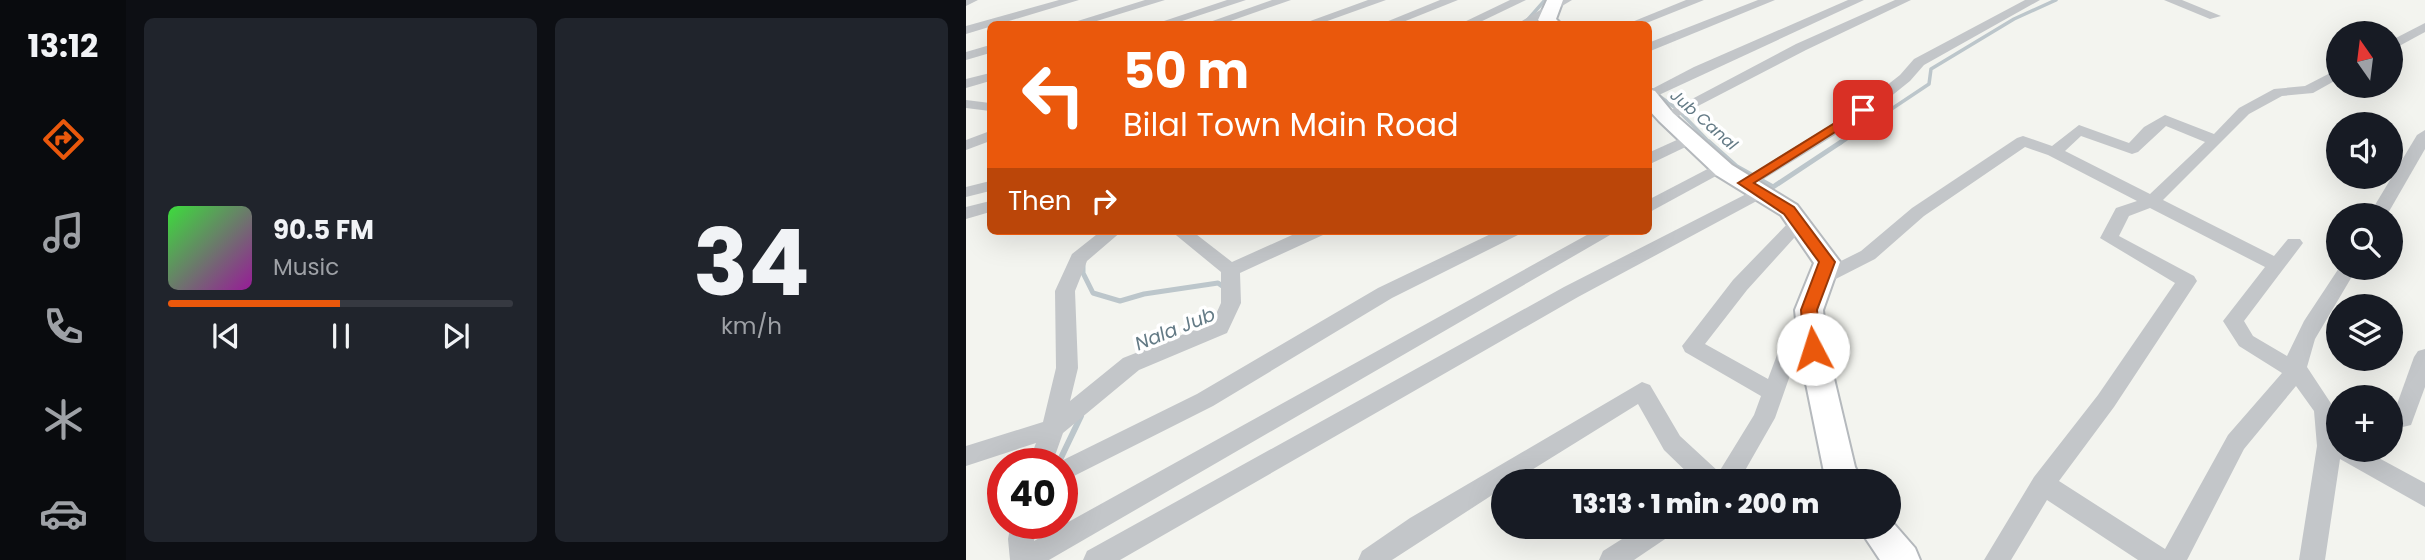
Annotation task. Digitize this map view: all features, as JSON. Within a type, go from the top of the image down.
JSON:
[{"type":"street","points":[[966,2],[972,0]]},
{"type":"street","points":[[998,21],[1073,0]]},
{"type":"street","points":[[1085,21],[1159,0]]},
{"type":"street","points":[[1171,21],[1240,0]]},
{"type":"street","points":[[1219,21],[1284,0]]},
{"type":"street","points":[[1317,21],[1380,0]]},
{"type":"street","points":[[1395,21],[1452,0]]},
{"type":"street","points":[[1473,21],[1520,0]]},
{"type":"street","points":[[1641,21],[1698,0]]},
{"type":"street","points":[[1652,46],[1769,0]]},
{"type":"street","points":[[1655,103],[1699,70],[1858,0]]},
{"type":"street","points":[[1655,103],[1801,47],[1905,0]]},
{"type":"street","points":[[1096,560],[1752,188],[1885,97],[1908,79],[1919,62],[2034,0]]},
{"type":"street","points":[[2170,0],[2215,16]]},
{"type":"street","points":[[1528,21],[1558,2]]},
{"type":"street","points":[[1548,21],[1558,2]]},
{"type":"street","points":[[966,30],[987,24]]},
{"type":"street","points":[[2403,40],[2425,27]]},
{"type":"street","points":[[966,56],[987,50]]},
{"type":"street","points":[[966,84],[987,78]]},
{"type":"street","points":[[1997,560],[2043,484],[2106,401],[2187,281],[2109,238],[2122,212],[2153,201],[2244,111],[2278,92],[2308,90],[2326,80]]},
{"type":"street","points":[[1655,103],[1721,167],[1789,210],[1827,262],[1809,310],[1790,347],[1764,418],[1733,469]]},
{"type":"street","points":[[966,104],[987,106]]},
{"type":"street","points":[[966,110],[987,106]]},
{"type":"street","points":[[2054,152],[2079,130],[2132,149],[2150,130],[2165,120],[2216,141]]},
{"type":"street","points":[[2385,203],[2425,135]]},
{"type":"street","points":[[966,145],[987,137]]},
{"type":"street","points":[[1652,158],[1690,139]]},
{"type":"street","points":[[1820,280],[1868,255],[1919,212],[2023,141],[2054,152],[2277,265]]},
{"type":"street","points":[[1652,206],[1721,167]]},
{"type":"street","points":[[966,192],[987,187]]},
{"type":"street","points":[[966,213],[987,208]]},
{"type":"street","points":[[1773,392],[1692,346],[1740,285],[1798,223]]},
{"type":"street","points":[[1046,448],[1067,368],[1065,290],[1079,258],[1109,235]]},
{"type":"street","points":[[1185,235],[1230,270]]},
{"type":"street","points":[[1230,270],[1308,235]]},
{"type":"street","points":[[1078,464],[1205,400],[1385,293],[1504,235]]},
{"type":"street","points":[[1021,539],[1024,560],[1601,235]]},
{"type":"street","points":[[2294,243],[2233,321],[2246,341],[2296,370],[2319,397],[2326,414]]},
{"type":"street","points":[[966,456],[1053,428],[1131,364],[1220,328],[1231,303],[1230,270]]},
{"type":"street","points":[[2173,560],[2236,442],[2296,370],[2303,344],[2341,280]]},
{"type":"street","points":[[1482,303],[1506,328]]},
{"type":"street","points":[[1809,310],[1813,349],[1839,469]]},
{"type":"street","points":[[2403,418],[2425,356]]},
{"type":"street","points":[[1513,469],[1642,391],[1672,443],[1699,469]]},
{"type":"street","points":[[2312,560],[2333,462]]},
{"type":"street","points":[[2365,462],[2425,496]]},
{"type":"street","points":[[1371,560],[1419,526],[1491,482]]},
{"type":"street","points":[[2043,484],[2160,560]]},
{"type":"street","points":[[1612,560],[1644,539]]},
{"type":"street","points":[[1885,539],[1902,560]]},
{"type":"waterway","name":"Jub Canal","points":[[1527,21],[1545,0]]},
{"type":"waterway","name":"Jub Canal","points":[[1839,144],[1929,84],[1931,69],[2014,19],[2056,0]]},
{"type":"waterway","name":"Jub Canal","points":[[1652,91],[1677,109],[1709,142]]},
{"type":"waterway","name":"Jub Canal","points":[[1709,142],[1737,167],[1773,187],[1841,142]]},
{"type":"waterway","name":"Nala Jub","points":[[1083,264],[1083,273],[1093,293],[1120,301],[1144,294],[1218,283],[1225,288]]},
{"type":"waterway","name":"Nala Jub","points":[[1066,448],[1081,416]]},
{"type":"route","points":[[1813,349],[1809,310],[1827,262],[1789,210],[1745,183],[1863,110]]}]
